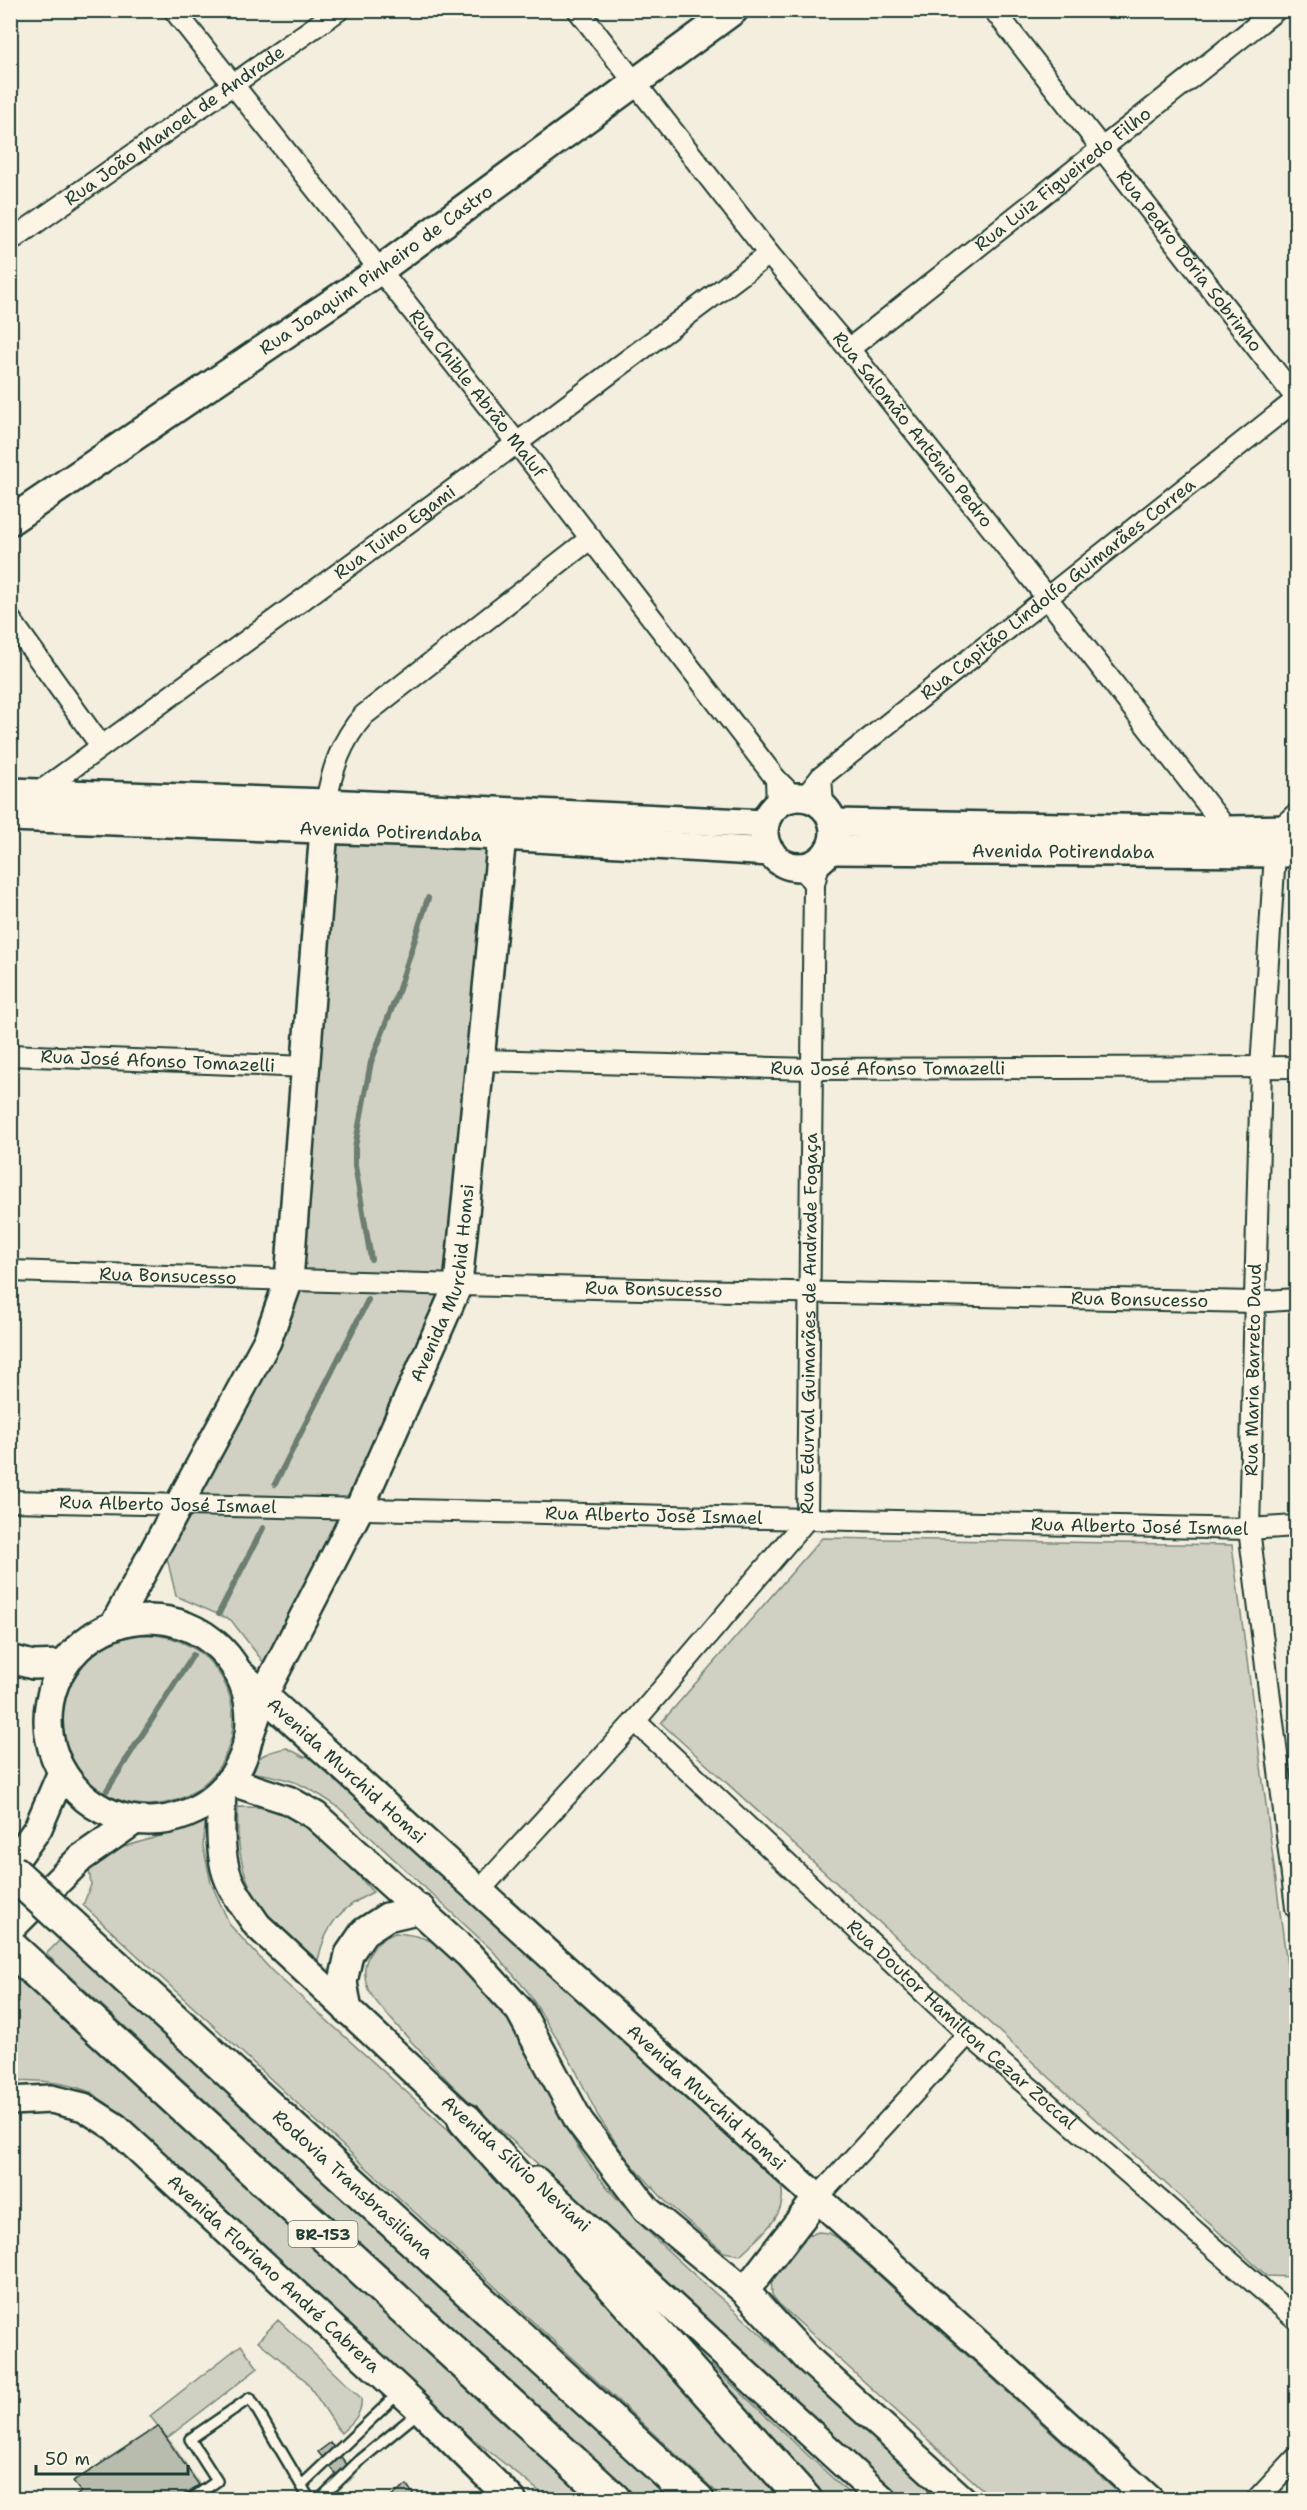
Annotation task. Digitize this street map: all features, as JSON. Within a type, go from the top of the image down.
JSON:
[{"type":"highway","name":"Rodovia Transbrasiliana","points":[[10,1869],[697,2499]]},
{"type":"highway","name":"BR-153","points":[[22,1957],[614,2499]]},
{"type":"highway","points":[[465,2120],[805,2499]]},
{"type":"main road","name":"Rua Joaquim Pinheiro de Castro","points":[[10,521],[380,270],[734,10]]},
{"type":"main road","name":"Avenida Potirendaba","points":[[10,792],[28,809],[324,831],[502,836],[771,852]]},
{"type":"main road","name":"Avenida Potirendaba","points":[[28,809],[326,803],[799,801],[1288,836]]},
{"type":"main road","points":[[799,801],[833,842],[816,865],[784,863],[771,852],[765,839],[799,801]]},
{"type":"main road","points":[[114,1625],[267,1341],[289,1280],[326,803]]},
{"type":"main road","name":"Avenida Murchid Homsi","points":[[247,1742],[263,1696],[360,1509],[458,1285],[502,836]]},
{"type":"main road","name":"Avenida Potirendaba","points":[[816,865],[1243,854],[1288,836]]},
{"type":"main road","points":[[145,1619],[161,1620],[191,1628],[218,1646],[237,1671],[248,1701],[250,1722],[247,1742],[240,1762],[226,1785],[210,1800],[182,1816],[150,1822],[134,1821],[100,1809],[85,1799],[62,1772],[50,1742],[48,1726],[51,1694],[65,1664],[78,1648],[95,1635],[114,1625],[145,1619]]},
{"type":"main road","points":[[10,1659],[33,1665],[65,1664]]},
{"type":"main road","name":"Avenida Murchid Homsi","points":[[237,1671],[1150,2499]]},
{"type":"main road","points":[[10,1869],[38,1828],[62,1772]]},
{"type":"main road","points":[[226,1785],[288,1800],[316,1816],[469,1955],[520,2012],[579,2121],[647,2210],[746,2291],[808,2359],[963,2499]]},
{"type":"main road","name":"Avenida Sílvio Neviani","points":[[226,1785],[222,1844],[225,1869],[236,1894],[257,1925],[465,2120],[581,2221],[883,2499]]},
{"type":"main road","points":[[10,1929],[81,1858],[134,1821]]},
{"type":"main road","points":[[348,2011],[343,1982],[349,1954],[364,1932],[387,1917],[421,1909]]},
{"type":"main road","name":"Avenida Floriano André Cabrera","points":[[10,2101],[51,2099],[84,2107],[115,2127],[401,2391],[512,2499]]},
{"type":"main road","points":[[746,2291],[818,2197]]},
{"type":"street","name":"Rua Chible Abrão Maluf","points":[[174,10],[799,801]]},
{"type":"street","name":"Rua João Manoel de Andrade","points":[[10,242],[339,10]]},
{"type":"street","name":"Rua Salomão Antônio Pedro","points":[[578,10],[769,254],[849,349],[1047,598],[1228,830],[1243,854]]},
{"type":"street","name":"Rua Pedro Dória Sobrinho","points":[[994,10],[1296,399]]},
{"type":"street","name":"Rua Luiz Figueiredo Filho","points":[[849,349],[1276,10]]},
{"type":"street","name":"Rua Tuino Egami","points":[[28,809],[101,746],[517,443],[769,254]]},
{"type":"street","name":"Rua Capitão Lindolfo Guimarães Correa","points":[[799,801],[1047,598],[1296,399]]},
{"type":"street","points":[[326,803],[332,776],[345,740],[363,715],[591,538]]},
{"type":"street","points":[[10,619],[101,746]]},
{"type":"street","name":"Rua Maria Barreto Daud","points":[[1288,836],[1262,1068],[1249,1529],[1296,1908]]},
{"type":"street","name":"Rua Edurval Guimarães de Andrade Fogaça","points":[[480,1890],[635,1721],[807,1519],[816,865]]},
{"type":"street","name":"Rua José Afonso Tomazelli","points":[[10,1054],[306,1067]]},
{"type":"street","name":"Rua José Afonso Tomazelli","points":[[480,1060],[813,1069],[1296,1067]]},
{"type":"street","name":"Rua Bonsucesso","points":[[10,1271],[458,1285],[1254,1302],[1296,1299]]},
{"type":"street","name":"Rua Alberto José Ismael","points":[[10,1501],[180,1503],[1249,1529],[1296,1526]]},
{"type":"street","name":"Rua Doutor Hamilton Cezar Zoccal","points":[[635,1721],[968,2034],[1296,2319]]},
{"type":"street","points":[[818,2197],[968,2034]]},
{"type":"street","points":[[1257,2499],[1296,2458]]},
{"type":"lane","points":[[302,2485],[401,2391]]},
{"type":"lane","points":[[190,2499],[217,2481],[190,2439],[250,2398],[310,2499]]},
{"type":"lane","points":[[319,2499],[358,2462],[421,2410]]},
{"type":"shaded area","points":[[332,840],[495,844],[452,1275],[298,1272]]},
{"type":"shaded area","points":[[294,1287],[449,1292],[356,1500],[188,1496]]},
{"type":"shaded area","points":[[178,1512],[347,1517],[264,1663],[231,1620],[176,1596],[163,1541]]},
{"type":"shaded area","points":[[822,1538],[1232,1545],[1296,2034],[1296,2277],[1267,2276],[661,1723]]},
{"type":"shaded area","points":[[148,1635],[180,1642],[208,1660],[226,1688],[233,1720],[226,1752],[208,1780],[180,1798],[148,1805],[116,1798],[88,1780],[70,1752],[63,1720],[70,1688],[88,1660],[116,1642]]},
{"type":"shaded area","points":[[287,1748],[304,1757],[308,1756],[354,1795],[781,2186],[781,2207],[777,2216],[771,2225],[740,2255],[724,2252],[667,2203],[626,2158],[598,2116],[573,2065],[528,1992],[493,1951],[338,1807],[296,1783],[249,1772],[259,1758],[270,1752]]},
{"type":"shaded area","points":[[238,1807],[276,1810],[300,1821],[334,1849],[373,1892],[352,1904],[336,1918],[325,1936],[318,1960],[280,1928],[254,1895],[246,1877],[241,1856]]},
{"type":"shaded area","points":[[206,1816],[203,1846],[211,1883],[230,1925],[272,1971],[502,2178],[792,2499],[724,2499],[83,1905],[91,1885],[89,1869],[120,1848],[177,1831]]},
{"type":"shaded area","points":[[395,1933],[420,1937],[434,1943],[476,1979],[501,2009],[522,2040],[572,2138],[614,2196],[677,2259],[939,2499],[902,2499],[455,2088],[375,2001],[368,1989],[365,1971],[369,1955],[380,1942]]},
{"type":"shaded area","points":[[60,1940],[674,2499],[639,2499],[46,1954]]},
{"type":"shaded area","points":[[10,1972],[588,2499],[549,2499],[462,2430],[343,2324],[93,2093],[53,2082],[11,2081]]},
{"type":"shaded area","points":[[818,2232],[829,2233],[838,2238],[1125,2499],[993,2499],[779,2304],[772,2295],[771,2275],[808,2236]]},
{"type":"shaded area","points":[[278,2320],[361,2398],[360,2409],[353,2422],[341,2433],[306,2381],[258,2341]]},
{"type":"shaded area","points":[[241,2345],[258,2368],[167,2438],[150,2416]]},
{"type":"shaded area","points":[[711,2365],[855,2499],[818,2499],[706,2373]]},
{"type":"building","points":[[158,2426],[199,2485],[176,2500],[70,2500],[81,2492],[73,2482]]},
{"type":"building","points":[[330,2443],[353,2472],[342,2481],[318,2452]]},
{"type":"building","points":[[407,2485],[417,2500],[387,2500]]},
{"type":"waterway","points":[[371,1259],[355,1166],[355,1147],[371,1062],[397,995],[428,898]]},
{"type":"waterway","points":[[275,1484],[368,1300]]},
{"type":"waterway","points":[[219,1613],[263,1528]]},
{"type":"waterway","points":[[107,1790],[193,1655]]}]
